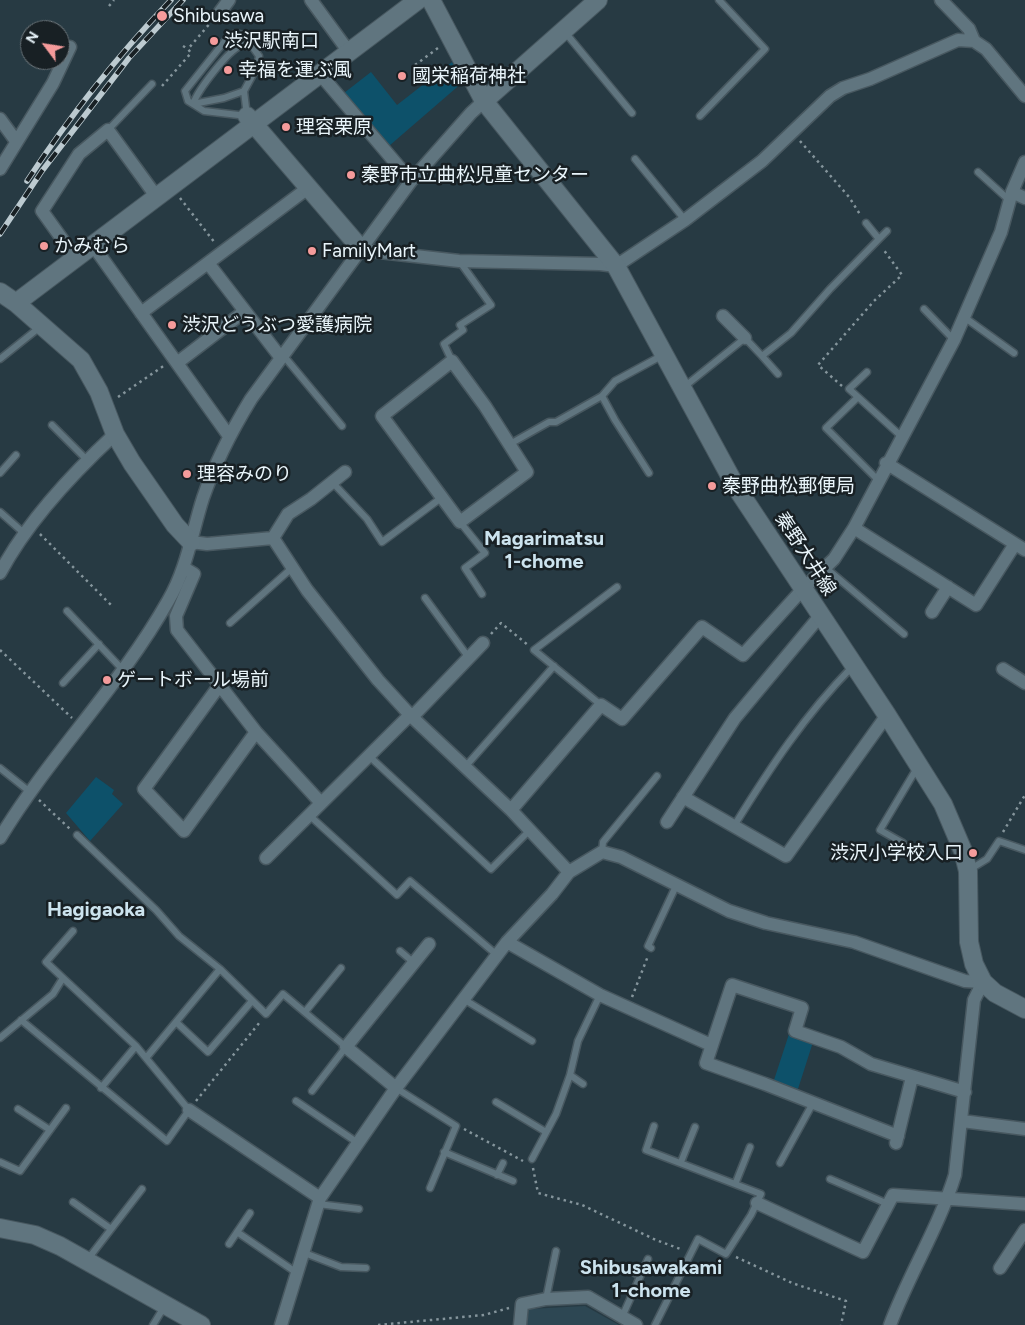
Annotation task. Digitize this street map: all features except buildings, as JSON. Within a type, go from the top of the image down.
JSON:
[{"type":"street","points":[[220,12],[229,0]]},
{"type":"street","points":[[311,0],[350,52]]},
{"type":"street","points":[[16,303],[75,256],[156,196],[250,120],[320,74],[418,0]]},
{"type":"street","name":"秦野大井線","points":[[432,0],[484,101],[616,266],[736,487],[802,590],[887,715],[943,804],[963,851],[968,871],[969,942],[974,964],[984,982],[995,993],[1025,1009]]},
{"type":"street","points":[[0,838],[80,725],[123,670],[154,626],[184,568],[204,496],[229,436],[251,399],[411,181],[471,113],[598,0]]},
{"type":"street","points":[[942,0],[969,29],[974,41]]},
{"type":"street","points":[[250,120],[362,250],[459,261],[616,266],[685,220],[762,161],[830,96],[843,88],[870,79],[958,40],[974,41],[986,49],[1025,96]]},
{"type":"street","points":[[0,169],[59,70]]},
{"type":"street","points":[[320,74],[411,181]]},
{"type":"street","points":[[0,118],[16,141]]},
{"type":"street","points":[[75,256],[42,211],[78,154],[108,130],[156,196]]},
{"type":"street","points":[[510,810],[602,705],[622,719],[702,628],[743,655],[802,590],[826,568],[854,528],[886,463],[954,340],[1001,232],[1011,196],[1025,162]]},
{"type":"street","points":[[141,313],[308,188]]},
{"type":"street","points":[[1011,196],[1025,198]]},
{"type":"street","points":[[92,244],[229,436]]},
{"type":"street","points":[[208,263],[282,356]]},
{"type":"street","points":[[0,292],[16,303],[81,360],[100,392],[116,434],[132,463],[175,525],[191,542],[207,544],[273,538]]},
{"type":"street","points":[[175,361],[245,311]]},
{"type":"street","points":[[723,316],[745,338]]},
{"type":"street","points":[[452,361],[510,444],[527,472],[460,522],[382,416],[452,361]]},
{"type":"street","points":[[0,573],[29,530],[87,460],[116,434]]},
{"type":"street","points":[[854,528],[976,605],[1020,547],[886,463]]},
{"type":"street","points":[[273,538],[288,514],[345,472]]},
{"type":"street","points":[[273,538],[308,590],[378,680],[411,716],[510,810],[569,872]]},
{"type":"street","points":[[184,568],[194,574],[176,616],[177,630],[256,732],[322,803]]},
{"type":"street","points":[[932,612],[948,587]]},
{"type":"street","points":[[667,822],[735,718],[820,616]]},
{"type":"street","points":[[266,858],[411,716],[483,642]]},
{"type":"street","points":[[1003,670],[1025,684]]},
{"type":"street","points":[[219,686],[144,789],[184,831],[256,732]]},
{"type":"street","points":[[683,798],[786,856],[887,715]]},
{"type":"street","points":[[281,1325],[319,1201],[358,1143],[396,1088],[465,1000],[507,942],[552,894],[569,872],[602,852],[621,857],[729,911],[766,922],[854,942],[965,982],[984,982],[974,1000],[955,1175],[947,1200],[902,1294],[890,1325]]},
{"type":"street","points":[[507,942],[600,995],[712,1045]]},
{"type":"street","points":[[396,1088],[346,1047],[429,944]]},
{"type":"street","points":[[912,1077],[897,1139],[813,1103],[706,1063],[732,985],[802,1008],[795,1031],[841,1046],[870,1064],[965,1092]]},
{"type":"street","points":[[189,1110],[319,1201]]},
{"type":"street","points":[[962,1121],[1025,1129]]},
{"type":"street","points":[[757,1203],[863,1252],[893,1195],[1025,1204]]},
{"type":"street","points":[[0,1228],[35,1235],[201,1325]]},
{"type":"street","points":[[1000,1268],[1025,1230]]},
{"type":"street","points":[[520,1325],[522,1304],[546,1298],[588,1297],[636,1325]]},
{"type":"lane","points":[[700,116],[765,49],[719,0]]},
{"type":"lane","points":[[564,31],[632,113]]},
{"type":"lane","points":[[236,33],[244,35],[254,49],[259,61],[244,90],[250,120],[204,112],[185,97],[188,85],[228,37],[236,33]]},
{"type":"lane","points":[[192,104],[196,94],[234,50],[242,45],[254,49]]},
{"type":"lane","points":[[108,130],[152,84]]},
{"type":"lane","points":[[192,104],[224,98],[244,90]]},
{"type":"lane","points":[[634,158],[685,220]]},
{"type":"lane","points":[[978,172],[1011,196]]},
{"type":"lane","points":[[866,223],[878,240]]},
{"type":"lane","points":[[762,356],[791,333],[830,289],[888,230]]},
{"type":"lane","points":[[452,361],[446,353],[444,344],[463,330],[460,325],[491,305],[459,261]]},
{"type":"lane","points":[[924,309],[954,340]]},
{"type":"lane","points":[[964,317],[1014,353]]},
{"type":"lane","points":[[0,359],[41,326]]},
{"type":"lane","points":[[682,389],[745,338],[778,374]]},
{"type":"lane","points":[[510,444],[549,422],[556,422],[602,396],[615,381],[663,355]]},
{"type":"lane","points":[[282,356],[342,426]]},
{"type":"lane","points":[[867,372],[850,389],[901,436]]},
{"type":"lane","points":[[602,396],[649,473]]},
{"type":"lane","points":[[820,435],[858,397]]},
{"type":"lane","points":[[52,425],[87,460]]},
{"type":"lane","points":[[826,428],[878,480]]},
{"type":"lane","points":[[0,473],[16,455]]},
{"type":"lane","points":[[332,483],[366,519],[382,542],[441,498]]},
{"type":"lane","points":[[0,512],[29,530]]},
{"type":"lane","points":[[460,522],[490,560]]},
{"type":"lane","points":[[482,594],[465,568],[484,553]]},
{"type":"lane","points":[[230,622],[293,567]]},
{"type":"lane","points":[[826,568],[904,634]]},
{"type":"lane","points":[[602,705],[534,650],[617,587]]},
{"type":"lane","points":[[425,598],[469,658]]},
{"type":"lane","points":[[67,611],[123,670]]},
{"type":"lane","points":[[63,683],[99,644]]},
{"type":"lane","points":[[465,767],[554,666]]},
{"type":"lane","points":[[734,826],[778,755],[810,712],[854,666]]},
{"type":"lane","points":[[369,756],[491,869],[530,830]]},
{"type":"lane","points":[[903,843],[880,830],[918,765]]},
{"type":"lane","points":[[0,768],[32,794]]},
{"type":"lane","points":[[602,852],[603,842],[657,776]]},
{"type":"lane","points":[[309,815],[398,895],[410,881],[497,955]]},
{"type":"lane","points":[[77,835],[156,910],[179,936],[220,969],[266,1014],[283,994],[346,1047],[312,1091]]},
{"type":"lane","points":[[968,871],[987,859],[999,841],[1025,850]]},
{"type":"lane","points":[[651,948],[648,946],[676,886]]},
{"type":"lane","points":[[22,1020],[101,1088],[167,1141],[189,1110],[136,1046],[46,962],[73,931]]},
{"type":"lane","points":[[400,950],[413,962]]},
{"type":"lane","points":[[305,1012],[341,968]]},
{"type":"lane","points":[[146,1058],[220,969]]},
{"type":"lane","points":[[0,1038],[53,994],[63,978]]},
{"type":"lane","points":[[532,1158],[546,1132],[570,1075],[578,1041],[600,995]]},
{"type":"lane","points":[[465,1000],[532,1041]]},
{"type":"lane","points":[[176,1022],[208,1052],[252,1001]]},
{"type":"lane","points":[[101,1088],[136,1046]]},
{"type":"lane","points":[[570,1075],[583,1084]]},
{"type":"lane","points":[[396,1088],[456,1126],[430,1188]]},
{"type":"lane","points":[[296,1101],[358,1143]]},
{"type":"lane","points":[[496,1102],[546,1132]]},
{"type":"lane","points":[[780,1163],[813,1103]]},
{"type":"lane","points":[[0,1162],[20,1171],[66,1108]]},
{"type":"lane","points":[[18,1109],[50,1130]]},
{"type":"lane","points":[[654,1126],[646,1150],[736,1182],[761,1194],[751,1215],[726,1254],[698,1239],[655,1325]]},
{"type":"lane","points":[[681,1162],[695,1127]]},
{"type":"lane","points":[[736,1182],[750,1147]]},
{"type":"lane","points":[[444,1152],[513,1181]]},
{"type":"lane","points":[[497,1175],[503,1163]]},
{"type":"lane","points":[[830,1179],[888,1204]]},
{"type":"lane","points":[[86,1261],[142,1189]]},
{"type":"lane","points":[[319,1201],[359,1209]]},
{"type":"lane","points":[[73,1202],[111,1229]]},
{"type":"lane","points":[[229,1244],[250,1213]]},
{"type":"lane","points":[[237,1232],[297,1273]]},
{"type":"lane","points":[[546,1298],[556,1251]]},
{"type":"lane","points":[[302,1252],[341,1267],[366,1268]]},
{"type":"lane","points":[[622,1316],[648,1259]]},
{"type":"lane","points":[[626,1268],[640,1276]]},
{"type":"lane","points":[[153,1325],[164,1306]]},
{"type":"path","points":[[109,6],[114,0]]},
{"type":"path","points":[[188,49],[220,12]]},
{"type":"path","points":[[416,64],[445,43]]},
{"type":"path","points":[[161,88],[191,53],[182,46]]},
{"type":"path","points":[[792,133],[849,196],[866,223]]},
{"type":"path","points":[[170,185],[222,252]]},
{"type":"path","points":[[850,389],[844,388],[818,365],[874,301],[902,275],[878,240]]},
{"type":"path","points":[[112,400],[175,361]]},
{"type":"path","points":[[29,530],[111,606]]},
{"type":"path","points":[[483,642],[501,623],[534,650]]},
{"type":"path","points":[[0,650],[80,725]]},
{"type":"path","points":[[32,794],[77,835]]},
{"type":"path","points":[[999,841],[1025,795]]},
{"type":"path","points":[[628,1008],[651,948]]},
{"type":"path","points":[[189,1110],[266,1014]]},
{"type":"path","points":[[538,1193],[582,1205],[656,1240],[690,1252]]},
{"type":"path","points":[[727,1252],[749,1265],[792,1283],[846,1301],[841,1325]]},
{"type":"path","points":[[378,1325],[484,1315],[522,1304]]},
{"type":"shaded area","points":[[452,62],[463,82],[389,146],[344,93],[371,72],[397,105]]},
{"type":"shaded area","points":[[96,777],[114,790],[112,794],[123,804],[90,841],[66,813]]},
{"type":"shaded area","points":[[789,1034],[813,1042],[798,1089],[774,1080]]},
{"type":"shaded area","points":[[585,1306],[619,1325],[527,1325],[529,1309]]},
{"type":"railway","points":[[27,181],[94,88],[171,0]]},
{"type":"railway","points":[[0,234],[42,171],[129,58],[183,0]]},
{"type":"place","name":"Shibusawa","points":[[162,16]]},
{"type":"place","name":"渋沢駅南口","points":[[214,41]]},
{"type":"place","name":"幸福を運ぶ風","points":[[228,70]]},
{"type":"place","name":"國栄稲荷神社","points":[[402,76]]},
{"type":"place","name":"理容栗原","points":[[286,127]]},
{"type":"place","name":"秦野市立曲松児童センター","points":[[351,175]]},
{"type":"place","name":"かみむら","points":[[44,246]]},
{"type":"place","name":"FamilyMart","points":[[312,251]]},
{"type":"place","name":"渋沢どうぶつ愛護病院","points":[[172,325]]},
{"type":"place","name":"理容みのり","points":[[187,474]]},
{"type":"place","name":"秦野曲松郵便局","points":[[712,486]]},
{"type":"place","name":"ゲートボール場前","points":[[107,680]]},
{"type":"place","name":"渋沢小学校入口","points":[[973,853]]},
{"type":"district","name":"Magarimatsu 1-chome","points":[[544,550]]},
{"type":"district","name":"Hagigaoka","points":[[96,910]]},
{"type":"district","name":"Shibusawakami 1-chome","points":[[651,1280]]}]
